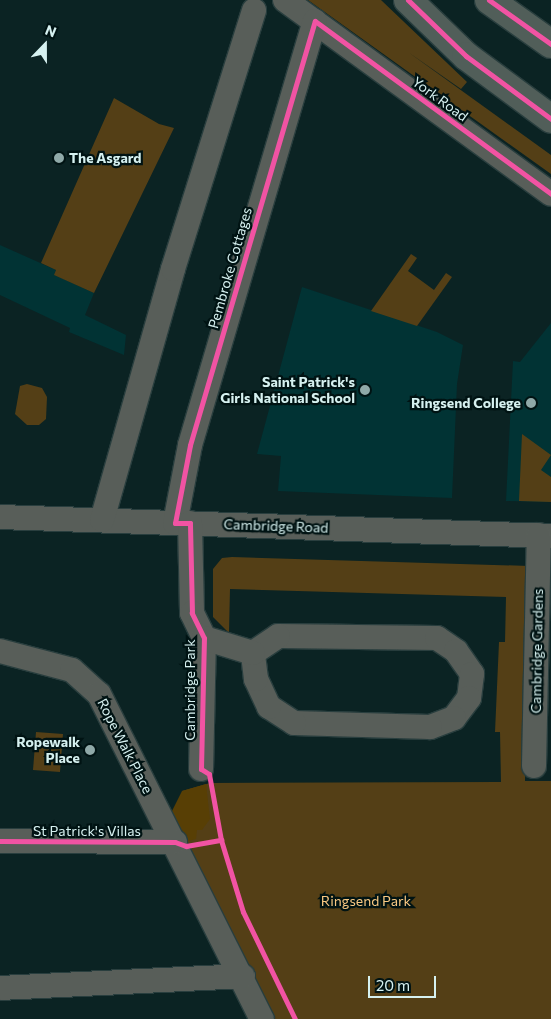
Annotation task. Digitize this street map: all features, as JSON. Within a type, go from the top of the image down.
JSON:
[{"type":"main road","points":[[408,0],[466,56],[551,119]]},
{"type":"main road","points":[[489,0],[551,44]]},
{"type":"street","name":"York Road","points":[[285,0],[313,26],[551,194]]},
{"type":"street","points":[[102,520],[173,269],[254,10]]},
{"type":"street","name":"Pembroke Cottages","points":[[183,523],[190,444],[313,26]]},
{"type":"street","name":"Cambridge Road","points":[[0,517],[545,535]]},
{"type":"street","name":"Cambridge Park","points":[[183,523],[192,613],[204,638],[201,769]]},
{"type":"street","name":"Cambridge Gardens","points":[[534,766],[545,535]]},
{"type":"street","points":[[278,636],[437,638],[456,651],[472,674],[469,698],[454,718],[430,727],[294,723],[269,707],[256,679],[253,653],[278,636]]},
{"type":"street","points":[[204,638],[253,653]]},
{"type":"street","name":"Rope Walk Place","points":[[0,651],[72,670],[99,694],[175,842]]},
{"type":"street","name":"St Patrick's Villas","points":[[0,841],[175,842]]},
{"type":"street","points":[[175,842],[243,976],[262,1019]]},
{"type":"street","points":[[0,988],[243,976]]},
{"type":"shaded area","points":[[0,245],[56,270],[55,275],[94,293],[85,315],[126,335],[124,355],[69,332],[70,328],[0,295]]},
{"type":"shaded area","name":"Saint Patrick's Girls National School","points":[[302,287],[437,332],[463,345],[457,384],[452,498],[278,491],[281,456],[257,454]]},
{"type":"shaded area","name":"Ringsend College","points":[[551,323],[551,502],[506,501],[513,361],[520,362]]},
{"type":"shaded area","points":[[206,784],[210,819],[202,830],[197,830],[196,839],[184,842],[171,813],[182,791]]},
{"type":"green space","points":[[308,0],[381,0],[467,82],[461,89],[408,52],[551,155],[551,174]]},
{"type":"green space","points":[[114,98],[159,124],[174,128],[94,293],[54,275],[56,270],[41,263]]},
{"type":"green space","points":[[411,254],[417,258],[408,271],[434,290],[446,273],[452,277],[417,326],[371,311]]},
{"type":"green space","points":[[27,384],[42,388],[47,397],[46,419],[39,425],[27,425],[15,414],[20,386]]},
{"type":"green space","points":[[522,434],[551,455],[541,470],[551,477],[551,502],[519,501]]},
{"type":"green space","name":"Ringsend Park","points":[[222,558],[529,566],[525,781],[551,781],[551,1019],[273,1019],[184,842],[182,791],[210,783],[501,782],[500,732],[495,732],[499,642],[505,642],[506,597],[230,589],[229,633],[213,617],[213,569]]},
{"type":"green space","points":[[36,732],[63,734],[60,772],[33,770]]},
{"type":"cycle path","points":[[408,0],[466,56],[551,119]]},
{"type":"cycle path","points":[[489,0],[551,44]]},
{"type":"cycle path","points":[[295,1019],[243,912],[221,840],[209,774],[201,769],[204,638],[192,613],[190,523],[175,523],[190,445],[315,21],[551,194]]},
{"type":"cycle path","points":[[0,841],[175,842],[186,846],[221,840]]},
{"type":"place","name":"The Asgard","points":[[59,158]]},
{"type":"place","name":"Saint Patrick's Girls National School","points":[[365,390]]},
{"type":"place","name":"Ringsend College","points":[[531,403]]},
{"type":"place","name":"Ropewalk Place","points":[[90,750]]}]
